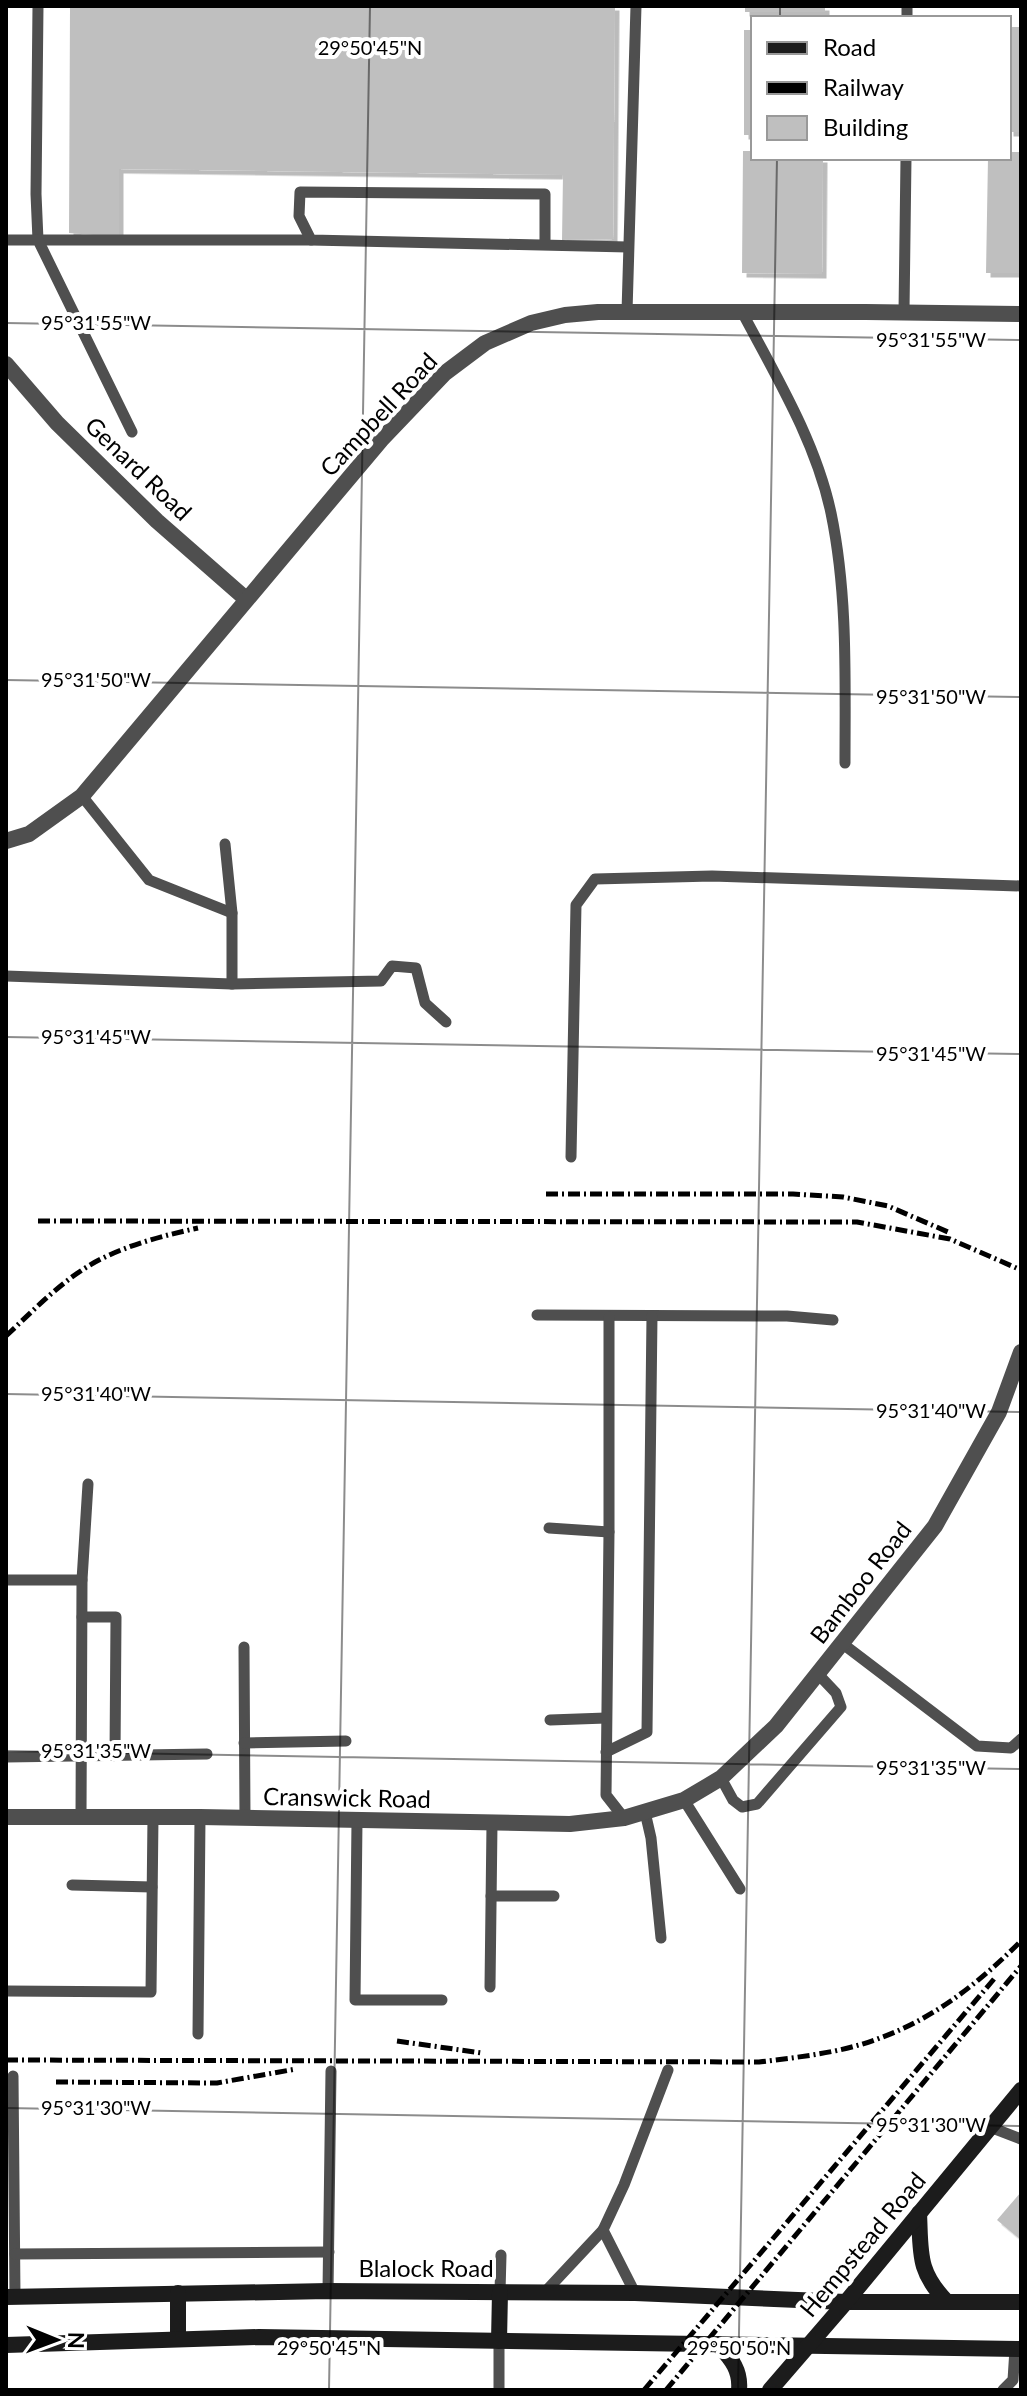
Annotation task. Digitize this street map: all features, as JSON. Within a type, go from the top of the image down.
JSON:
[{"type":"main road","name":"Hempstead Road","points":[[770,2390],[1021,2090]]},
{"type":"main road","points":[[919,2213],[921,2263],[931,2286],[947,2302]]},
{"type":"main road","name":"Blalock Road","points":[[11,2296],[328,2291],[545,2292],[846,2302],[1021,2302]]},
{"type":"main road","points":[[499,2341],[500,2292]]},
{"type":"main road","points":[[178,2293],[178,2339]]},
{"type":"main road","points":[[6,2345],[259,2337],[1018,2349]]},
{"type":"main road","points":[[718,2344],[736,2365],[739,2390]]},
{"type":"street","name":"Campbell Road","points":[[6,841],[29,834],[82,796],[381,440],[445,373],[485,343],[531,323],[565,315],[627,312],[1021,314]]},
{"type":"street","name":"Genard Road","points":[[6,364],[68,434],[157,521],[246,599]]},
{"type":"street","name":"Bamboo Road","points":[[684,1800],[721,1778],[776,1726],[935,1526],[999,1412],[1021,1352]]},
{"type":"street","name":"Cranswick Road","points":[[6,1817],[200,1817],[570,1824],[624,1818],[684,1800]]},
{"type":"lane","points":[[38,6],[38,240],[132,432]]},
{"type":"lane","points":[[627,312],[636,6]]},
{"type":"lane","points":[[904,312],[906,160]]},
{"type":"lane","points":[[311,240],[299,216],[300,192],[545,194],[545,245]]},
{"type":"lane","points":[[6,240],[311,240],[628,247]]},
{"type":"lane","points":[[742,312],[783,387],[811,452],[831,510],[843,602],[845,763]]},
{"type":"lane","points":[[82,796],[149,880],[232,913]]},
{"type":"lane","points":[[225,844],[232,913],[232,984]]},
{"type":"lane","points":[[571,1157],[576,905],[595,879],[712,876],[1021,886]]},
{"type":"lane","points":[[6,976],[232,984],[381,981],[392,966],[416,968],[425,1003],[446,1022]]},
{"type":"lane","points":[[537,1315],[787,1316],[833,1320]]},
{"type":"lane","points":[[606,1752],[647,1732],[652,1316]]},
{"type":"lane","points":[[609,1317],[606,1795],[624,1818]]},
{"type":"lane","points":[[81,1817],[82,1580],[88,1484]]},
{"type":"lane","points":[[549,1528],[609,1532]]},
{"type":"lane","points":[[6,1580],[82,1580]]},
{"type":"lane","points":[[82,1617],[116,1617],[115,1756]]},
{"type":"lane","points":[[843,1644],[977,1746],[1011,1748],[1021,1739]]},
{"type":"lane","points":[[244,1647],[245,1818]]},
{"type":"lane","points":[[721,1778],[733,1800],[742,1807],[757,1804],[841,1707],[836,1693],[818,1674]]},
{"type":"lane","points":[[550,1720],[606,1718]]},
{"type":"lane","points":[[244,1743],[346,1741]]},
{"type":"lane","points":[[6,1757],[207,1754]]},
{"type":"lane","points":[[684,1800],[740,1889]]},
{"type":"lane","points":[[645,1812],[651,1838],[661,1938]]},
{"type":"lane","points":[[6,1991],[151,1992],[153,1817]]},
{"type":"lane","points":[[198,2034],[200,1817]]},
{"type":"lane","points":[[357,1821],[355,2000],[442,2000]]},
{"type":"lane","points":[[490,1987],[492,1824]]},
{"type":"lane","points":[[72,1885],[152,1887]]},
{"type":"lane","points":[[491,1896],[554,1896]]},
{"type":"lane","points":[[545,2292],[603,2230],[624,2185],[668,2070]]},
{"type":"lane","points":[[328,2291],[331,2071]]},
{"type":"lane","points":[[11,2296],[15,2254],[13,2076]]},
{"type":"lane","points":[[990,2127],[1021,2139]]},
{"type":"lane","points":[[603,2230],[635,2293]]},
{"type":"lane","points":[[15,2254],[329,2252]]},
{"type":"lane","points":[[500,2292],[501,2255]]},
{"type":"lane","points":[[499,2341],[499,2390]]},
{"type":"lane","points":[[1003,2390],[1013,2380],[1018,2349]]},
{"type":"building","points":[[70,6],[615,6],[613,239],[562,240],[563,175],[119,169],[119,237],[69,233]]},
{"type":"building","points":[[745,6],[825,6],[825,12],[745,12]]},
{"type":"building","points":[[1011,27],[1021,27],[1021,132],[1011,132]]},
{"type":"building","points":[[744,30],[751,30],[751,135],[744,135]]},
{"type":"building","points":[[743,151],[751,151],[751,160],[823,160],[822,274],[742,273]]},
{"type":"building","points":[[1011,152],[1021,152],[1021,273],[986,273],[988,160],[1011,160]]},
{"type":"building","points":[[1021,2192],[1021,2240],[997,2220]]},
{"type":"railway","points":[[546,1194],[793,1194],[843,1197],[888,1206],[948,1232]]},
{"type":"railway","points":[[38,1221],[857,1222],[950,1239],[1021,1270]]},
{"type":"railway","points":[[6,1336],[52,1293],[89,1265],[138,1244],[198,1228]]},
{"type":"railway","points":[[6,2060],[759,2062],[835,2051],[900,2030],[956,1997],[1021,1941]]},
{"type":"railway","points":[[666,2390],[1021,1966]]},
{"type":"railway","points":[[644,2390],[994,1979]]},
{"type":"railway","points":[[397,2041],[482,2053]]},
{"type":"railway","points":[[56,2082],[217,2083],[296,2069]]}]
